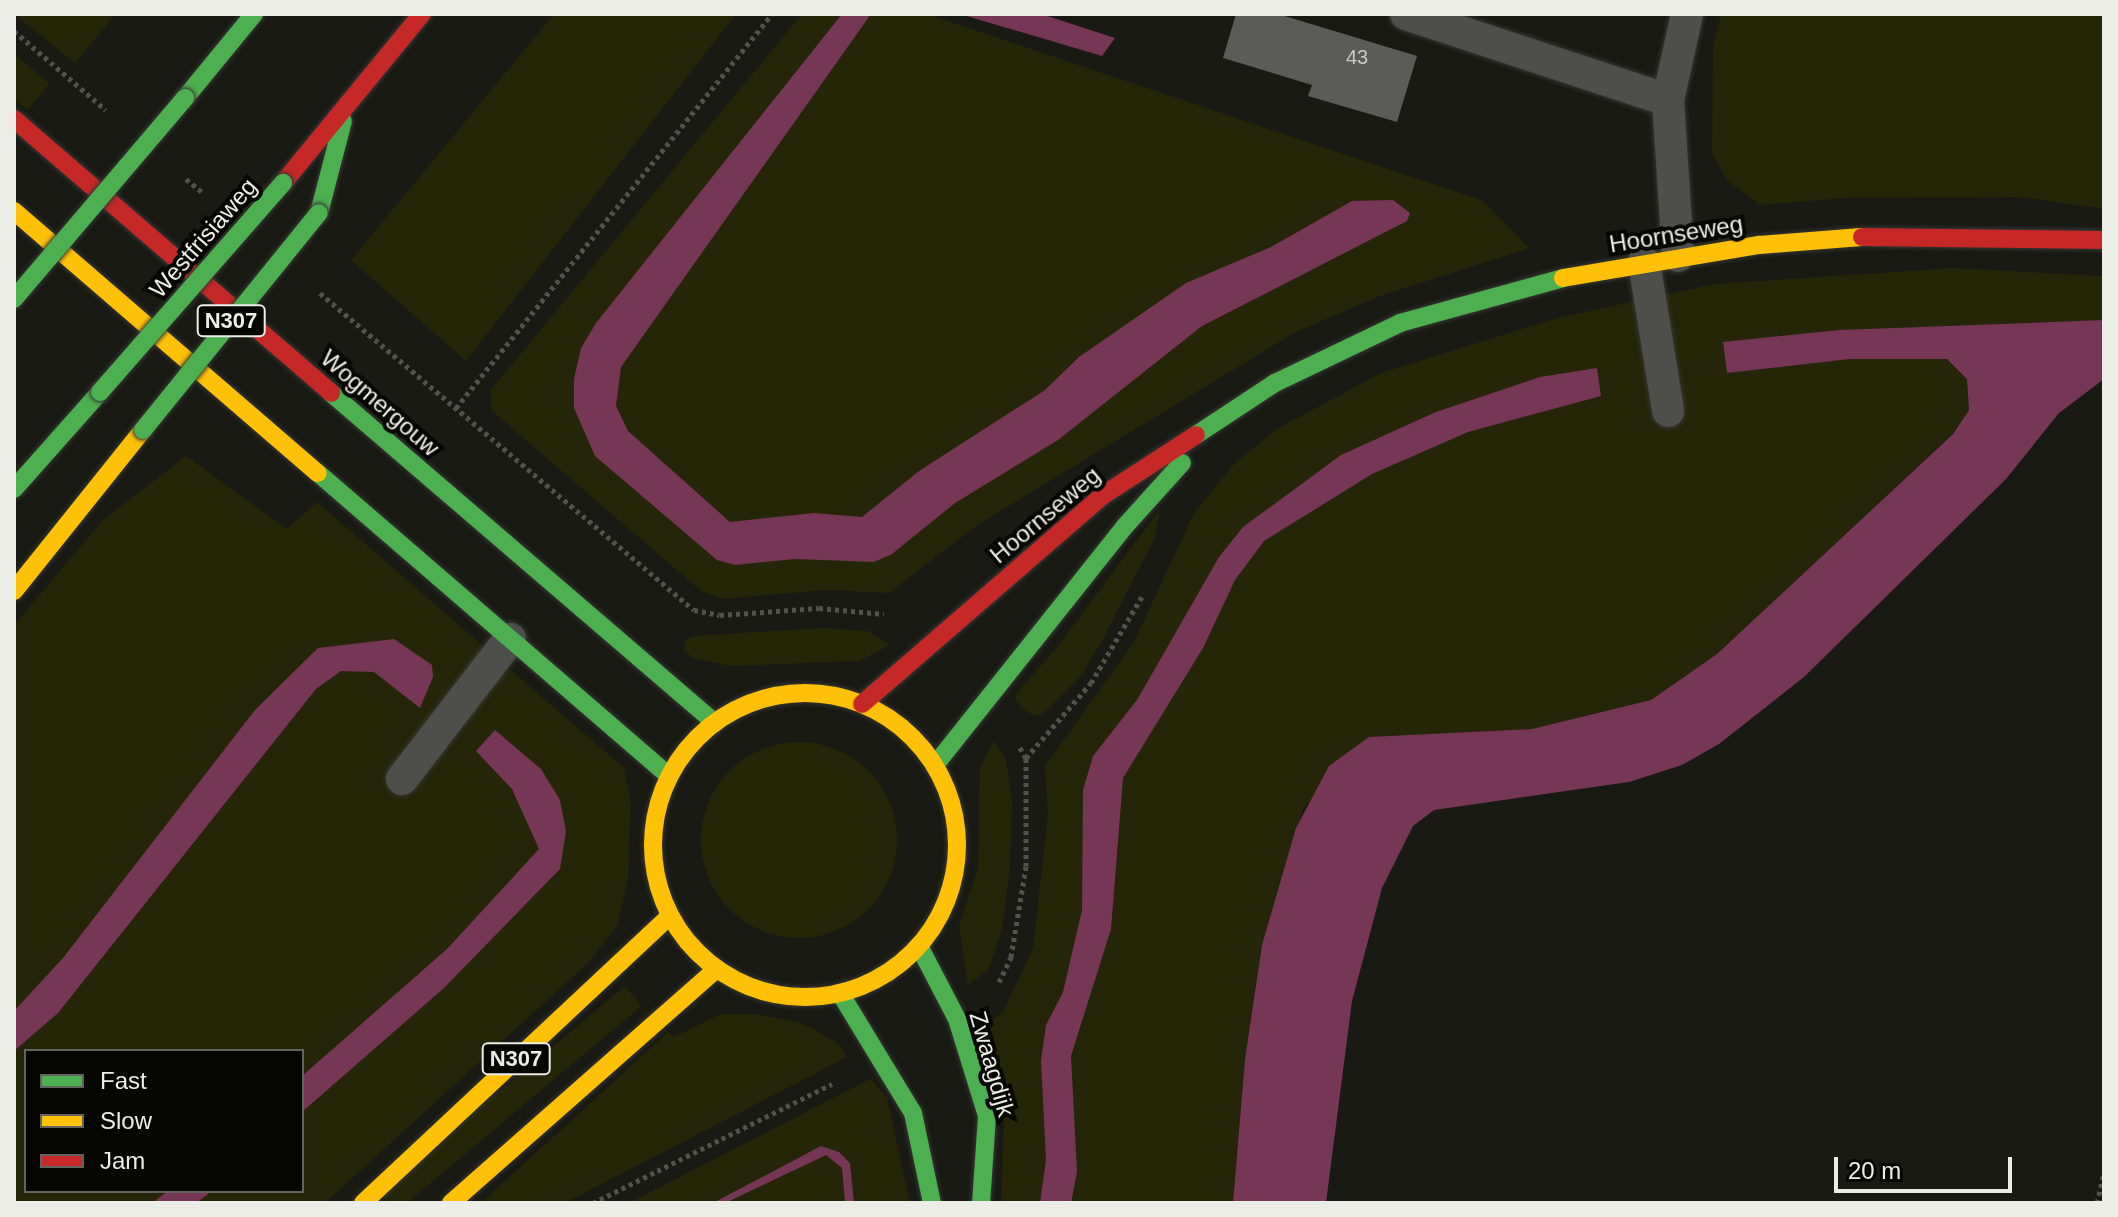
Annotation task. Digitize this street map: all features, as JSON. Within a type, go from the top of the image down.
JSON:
[{"type":"main road","points":[[14,299],[254,14]]},
{"type":"main road","name":"Westfrisiaweg","points":[[14,489],[283,183],[422,14]]},
{"type":"main road","name":"N307","points":[[14,591],[319,213],[347,107]]},
{"type":"main road","name":"Wogmergouw","points":[[14,119],[715,723]]},
{"type":"main road","points":[[14,211],[669,776]]},
{"type":"main road","name":"Hoornseweg","points":[[862,704],[1102,496],[1275,383],[1400,323],[1519,288],[1678,256],[1896,235],[2104,240]]},
{"type":"main road","name":"Hoornseweg","points":[[935,765],[1161,483],[1275,383]]},
{"type":"main road","points":[[811,693],[862,704],[898,726],[935,765],[953,810],[957,858],[944,904],[919,946],[896,967],[840,993],[801,996],[763,991],[716,969],[670,916],[653,846],[660,798],[681,756],[715,723],[737,709],[786,694],[811,693]]},
{"type":"main road","name":"N307","points":[[363,1203],[670,916]]},
{"type":"main road","name":"Zwaagdijk","points":[[919,946],[957,1019],[987,1116],[981,1203]]},
{"type":"main road","name":"N307","points":[[451,1203],[716,969]]},
{"type":"main road","points":[[840,993],[913,1113],[932,1203]]},
{"type":"lane","points":[[1406,14],[1668,100]]},
{"type":"lane","points":[[1678,256],[1668,100],[1687,14]]},
{"type":"lane","points":[[1644,262],[1668,411]]},
{"type":"lane","points":[[402,779],[510,639]]},
{"type":"path","name":"Wogmergouw","points":[[772,14],[456,408],[694,610],[720,615],[819,608],[890,615],[927,648]]},
{"type":"path","points":[[2097,1203],[2104,1173]]},
{"type":"green space","points":[[14,14],[116,14],[75,63]]},
{"type":"green space","points":[[554,14],[736,14],[466,361],[351,260]]},
{"type":"green space","points":[[802,14],[927,14],[1483,201],[1529,248],[1377,297],[1294,333],[979,524],[889,593],[826,590],[722,599],[701,591],[492,411],[490,391]]},
{"type":"green space","points":[[1721,14],[2104,14],[2104,209],[2020,197],[1846,198],[1760,205],[1727,180],[1712,154],[1713,46]]},
{"type":"green space","points":[[14,54],[50,84],[27,110],[14,99]]},
{"type":"green space","points":[[1954,268],[2104,276],[2104,320],[1839,330],[1723,343],[1727,373],[1850,359],[1947,359],[1967,378],[1969,410],[1953,433],[1717,654],[1651,700],[1532,729],[1369,737],[1303,809],[1262,945],[1245,1059],[1233,1203],[1001,1203],[1004,1118],[982,1031],[1004,1010],[1033,948],[1048,815],[1045,766],[1134,642],[1194,513],[1235,463],[1277,429],[1381,373],[1557,318],[1715,284]]},
{"type":"green space","points":[[186,456],[287,529],[317,502],[624,768],[631,802],[628,878],[617,926],[589,962],[325,1203],[14,1203],[14,625],[103,520]]},
{"type":"green space","points":[[1160,509],[1155,537],[1101,643],[1079,678],[1038,716],[1027,712],[1015,700],[1016,694],[1058,646]]},
{"type":"green space","points":[[821,628],[868,631],[890,645],[860,661],[730,666],[693,658],[684,650],[686,639],[694,636]]},
{"type":"green space","points":[[994,741],[1006,760],[1012,802],[1010,867],[1002,928],[989,969],[968,985],[959,926],[978,868],[980,767]]},
{"type":"green space","points":[[799,742],[836,750],[868,771],[889,803],[897,840],[889,877],[868,909],[836,930],[799,938],[762,930],[730,909],[709,877],[701,840],[709,803],[730,771],[762,750]]},
{"type":"green space","points":[[625,986],[642,1006],[407,1203],[388,1203],[379,1192]]},
{"type":"green space","points":[[721,1014],[755,1014],[801,1023],[838,1043],[847,1057],[565,1203],[481,1203],[668,1032],[674,1037]]},
{"type":"green space","points":[[870,1079],[887,1097],[910,1203],[629,1203]]},
{"type":"shaded area","points":[[842,14],[871,14],[621,367],[616,406],[628,431],[730,522],[814,513],[862,517],[919,471],[1045,390],[1079,357],[1186,283],[1271,247],[1352,201],[1393,200],[1410,213],[1407,221],[1202,326],[1058,440],[955,503],[892,554],[874,562],[795,559],[735,565],[717,560],[595,456],[574,408],[574,379],[581,348],[596,323]]},
{"type":"shaded area","points":[[960,14],[1041,14],[1115,38],[1102,56]]},
{"type":"shaded area","points":[[2104,320],[2104,379],[2059,413],[2006,479],[1804,677],[1719,744],[1682,765],[1629,782],[1434,810],[1413,826],[1382,888],[1352,1001],[1326,1203],[1233,1203],[1245,1059],[1262,945],[1296,828],[1329,766],[1369,737],[1532,729],[1651,700],[1717,654],[1953,434],[1969,410],[1967,379],[1947,359],[1850,359],[1727,373],[1723,342],[1839,330]]},
{"type":"shaded area","points":[[1597,368],[1601,396],[1468,432],[1372,474],[1264,541],[1235,580],[1203,648],[1123,778],[1111,929],[1071,1056],[1077,1172],[1071,1203],[1040,1203],[1046,1160],[1041,1061],[1046,1025],[1063,992],[1082,910],[1083,790],[1093,756],[1137,700],[1219,557],[1243,527],[1341,455],[1436,412],[1540,377]]},
{"type":"shaded area","points":[[394,639],[432,665],[433,677],[420,708],[374,672],[341,671],[316,689],[58,1013],[14,1051],[14,1011],[63,958],[255,710],[318,648]]},
{"type":"shaded area","points":[[495,730],[541,769],[560,800],[566,831],[560,869],[444,988],[304,1110],[304,1074],[447,949],[539,849],[512,789],[476,751]]},
{"type":"shaded area","points":[[821,1146],[839,1152],[850,1163],[854,1203],[845,1203],[842,1168],[826,1155],[725,1203],[713,1203]]},
{"type":"shaded area","points":[[165,1193],[209,1193],[196,1203],[152,1203]]},
{"type":"building","points":[[1236,14],[1278,14],[1417,56],[1397,122],[1308,96],[1312,85],[1223,58]]},
{"type":"traffic: fast","points":[[185,98],[254,14]]},
{"type":"traffic: fast","points":[[14,299],[185,98]]},
{"type":"traffic: fast","points":[[319,213],[343,121]]},
{"type":"traffic: fast","points":[[100,392],[283,183]]},
{"type":"traffic: fast","points":[[143,430],[319,213]]},
{"type":"traffic: fast","points":[[1196,435],[1275,383],[1400,323],[1563,278]]},
{"type":"traffic: fast","points":[[14,489],[100,392]]},
{"type":"traffic: fast","points":[[331,393],[715,723]]},
{"type":"traffic: fast","points":[[935,765],[1125,526],[1182,463]]},
{"type":"traffic: fast","points":[[318,473],[669,776]]},
{"type":"traffic: fast","points":[[919,946],[957,1019],[987,1116],[981,1203]]},
{"type":"traffic: fast","points":[[840,993],[913,1113],[932,1203]]},
{"type":"traffic: slow","points":[[14,211],[318,473]]},
{"type":"traffic: slow","points":[[1563,278],[1759,245],[1862,237]]},
{"type":"traffic: slow","points":[[14,591],[143,430]]},
{"type":"traffic: slow","points":[[805,693],[835,696],[863,705],[889,719],[912,738],[931,761],[945,787],[954,815],[957,845],[954,875],[945,903],[931,929],[912,952],[889,971],[863,985],[835,994],[805,997],[775,994],[747,985],[721,971],[698,952],[679,929],[665,903],[656,875],[653,845],[656,815],[665,787],[679,761],[698,738],[721,719],[747,705],[775,696],[805,693]]},
{"type":"traffic: slow","points":[[363,1203],[670,916]]},
{"type":"traffic: slow","points":[[451,1203],[716,969]]},
{"type":"traffic: jam","points":[[283,183],[422,14]]},
{"type":"traffic: jam","points":[[14,119],[331,393]]},
{"type":"traffic: jam","points":[[1862,237],[2104,240]]},
{"type":"traffic: jam","points":[[862,704],[1102,496],[1196,435]]}]
